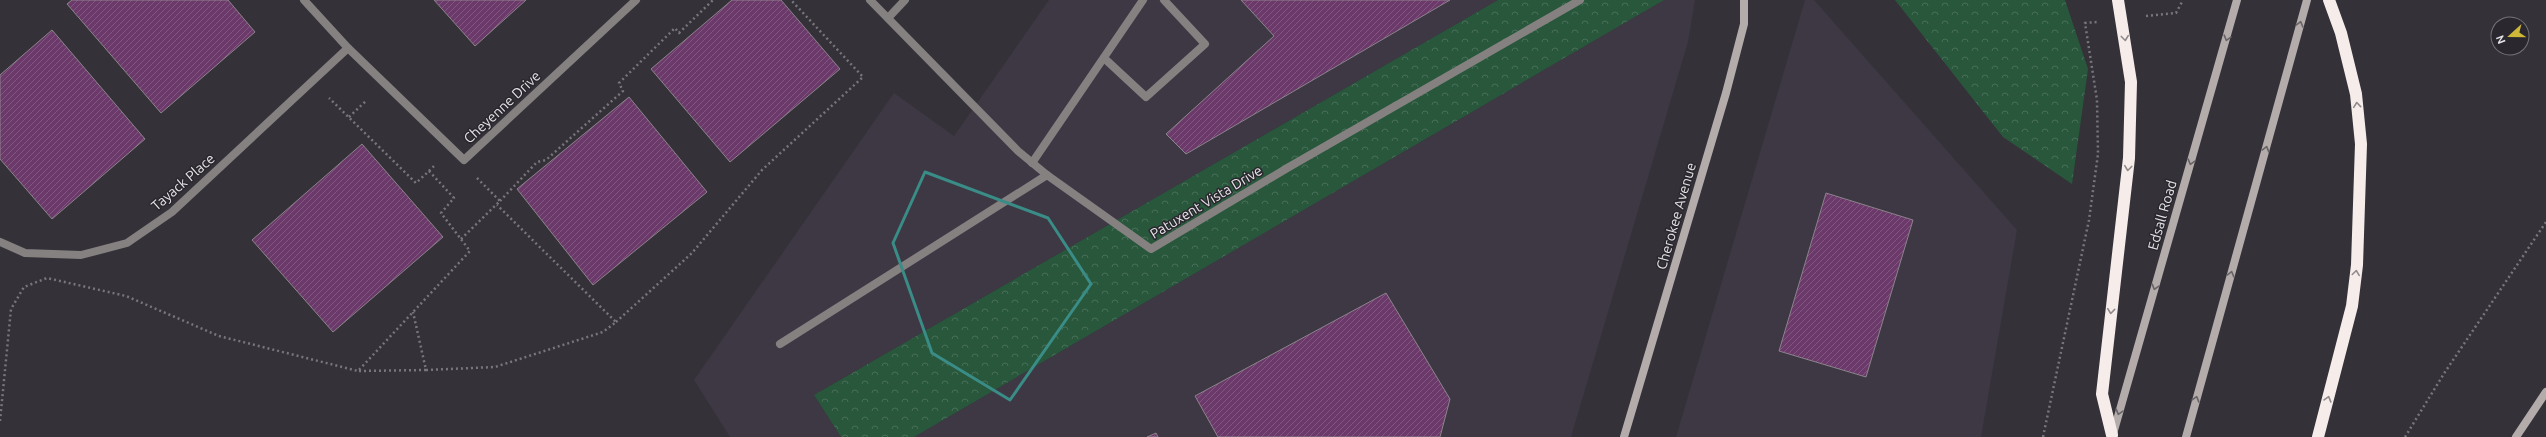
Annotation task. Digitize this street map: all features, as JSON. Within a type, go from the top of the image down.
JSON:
[{"type":"highway","points":[[2112,436],[2102,394],[2129,158],[2130,82],[2122,19],[2118,0]]},
{"type":"highway","points":[[2318,437],[2353,299],[2357,265],[2361,144],[2356,94],[2341,33],[2329,0]]},
{"type":"main road","name":"Cherokee Avenue","points":[[1624,437],[1726,93],[1744,24],[1744,0]]},
{"type":"main road","name":"Edsall Road","points":[[2112,436],[2237,0]]},
{"type":"main road","points":[[2186,437],[2307,0]]},
{"type":"main road","points":[[2516,437],[2546,392]]},
{"type":"street","name":"Cheyenne Drive","points":[[304,0],[348,48],[464,160],[636,0]]},
{"type":"street","name":"Patuxent Vista Drive","points":[[870,0],[1032,163],[1151,249],[1296,163],[1580,0]]},
{"type":"street","points":[[888,18],[905,0]]},
{"type":"street","points":[[1032,163],[1143,0]]},
{"type":"street","points":[[1104,58],[1146,97],[1205,44],[1164,0]]},
{"type":"street","name":"Tayack Place","points":[[0,242],[26,253],[80,255],[127,243],[172,212],[348,48]]},
{"type":"street","points":[[780,344],[1047,175]]},
{"type":"path","points":[[461,239],[497,205],[537,162],[546,160],[623,91],[619,83],[675,28],[679,33],[713,0]]},
{"type":"path","points":[[0,421],[11,309],[24,287],[47,278],[126,296],[219,336],[358,371],[495,367],[603,332],[692,253],[762,170],[863,77],[791,0]]},
{"type":"path","points":[[2043,437],[2090,220],[2098,154],[2098,100],[2085,23],[2176,13],[2183,0]]},
{"type":"path","points":[[312,82],[416,183],[437,163],[440,167]]},
{"type":"path","points":[[358,371],[470,251],[441,213],[454,198],[429,171]]},
{"type":"path","points":[[475,175],[500,201]]},
{"type":"path","points":[[497,205],[616,322]]},
{"type":"path","points":[[2405,437],[2445,372],[2546,222]]},
{"type":"path","points":[[413,312],[426,370]]},
{"type":"highlighted area","points":[[925,172],[1048,218],[1091,284],[1010,400],[932,353],[893,243]]},
{"type":"shaded area","points":[[1049,0],[1498,0],[814,395],[841,437],[730,437],[694,380],[894,93],[954,136]]},
{"type":"shaded area","points":[[1664,0],[1695,0],[1688,42],[1571,437],[914,437]]},
{"type":"shaded area","points":[[1805,0],[1814,0],[2017,230],[1981,437],[1676,437]]},
{"type":"green space","points":[[1498,0],[1664,0],[914,437],[841,437],[814,395]]},
{"type":"green space","points":[[1895,0],[2065,0],[2088,69],[2072,184],[2003,137]]},
{"type":"building","points":[[72,0],[228,0],[255,32],[161,113],[67,4]]},
{"type":"building","points":[[434,0],[526,0],[475,46]]},
{"type":"building","points":[[732,0],[781,0],[840,69],[730,162],[651,69]]},
{"type":"building","points":[[1241,0],[1450,0],[1186,154],[1166,134],[1274,36]]},
{"type":"building","points":[[52,30],[145,139],[52,219],[0,159],[0,75]]},
{"type":"building","points":[[629,97],[707,192],[593,285],[517,189]]},
{"type":"building","points":[[362,144],[443,237],[333,332],[252,240]]},
{"type":"building","points":[[1826,193],[1913,220],[1866,377],[1779,351]]},
{"type":"building","points":[[1386,293],[1450,399],[1440,437],[1218,437],[1195,396]]},
{"type":"building","points":[[1156,433],[1158,437],[1147,437]]}]
